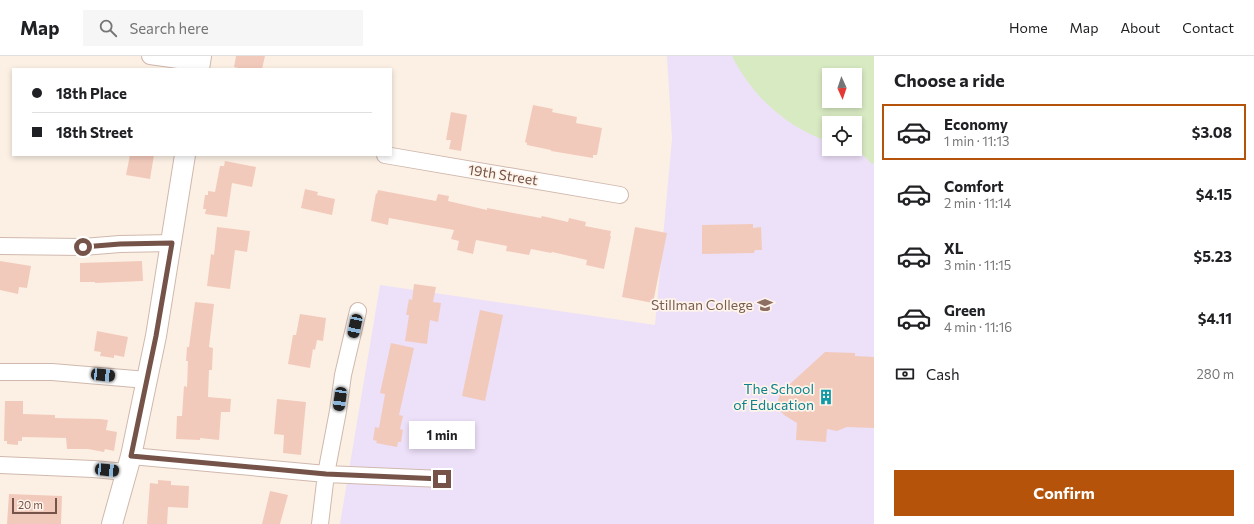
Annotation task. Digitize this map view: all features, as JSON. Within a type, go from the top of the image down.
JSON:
[{"type":"street","points":[[150,56],[200,63]]},
{"type":"street","points":[[112,524],[129,464],[156,336],[186,156]]},
{"type":"street","name":"19th Street","points":[[391,156],[620,195]]},
{"type":"street","points":[[0,246],[83,247],[120,244],[172,243]]},
{"type":"street","points":[[320,524],[326,474],[343,375],[358,311]]},
{"type":"street","points":[[0,372],[52,372],[147,380]]},
{"type":"street","points":[[0,465],[93,469],[129,464],[442,479]]},
{"type":"shaded area","name":"Stillman College","points":[[667,56],[874,56],[874,524],[340,524],[380,285],[655,325],[672,139]]},
{"type":"green space","points":[[732,56],[874,56],[874,163],[872,164],[862,154],[862,116],[822,116],[822,139],[813,136],[785,119],[760,97],[740,71]]},
{"type":"building","points":[[236,56],[265,56],[262,68],[234,67]]},
{"type":"building","points":[[533,105],[553,109],[552,112],[577,117],[576,123],[602,128],[597,155],[593,155],[593,158],[551,151],[527,145],[525,142]]},
{"type":"building","points":[[451,112],[467,115],[461,151],[449,149],[451,140],[446,140]]},
{"type":"building","points":[[130,156],[154,156],[150,179],[126,175]]},
{"type":"building","points":[[225,161],[256,167],[252,187],[232,183],[227,217],[205,214],[206,209],[203,209],[205,195],[208,195],[208,191],[215,192],[220,166],[224,166]]},
{"type":"building","points":[[305,189],[318,192],[317,195],[335,199],[332,215],[301,208]]},
{"type":"building","points":[[378,190],[436,201],[438,194],[449,196],[448,201],[487,210],[487,208],[541,218],[542,216],[568,222],[569,218],[586,222],[585,226],[611,231],[604,269],[586,265],[587,260],[552,252],[531,249],[529,255],[506,251],[507,246],[476,240],[473,254],[457,250],[459,241],[451,239],[454,230],[389,218],[388,225],[371,221],[376,193],[377,194]]},
{"type":"building","points":[[753,224],[753,228],[761,227],[762,250],[755,250],[754,253],[702,254],[702,225]]},
{"type":"building","points":[[217,227],[250,231],[247,252],[235,250],[230,289],[207,286],[211,254],[214,255]]},
{"type":"building","points":[[635,227],[667,233],[653,303],[622,297]]},
{"type":"building","points":[[0,261],[31,266],[27,288],[19,287],[18,294],[0,290]]},
{"type":"building","points":[[142,261],[143,281],[95,283],[80,282],[80,263]]},
{"type":"building","points":[[414,284],[436,287],[433,302],[441,303],[438,322],[430,320],[427,344],[405,341],[409,315],[406,315],[409,299],[412,300]]},
{"type":"building","points":[[195,302],[214,304],[209,347],[213,348],[212,370],[209,370],[208,397],[231,399],[230,412],[221,412],[219,440],[200,438],[200,440],[176,439],[177,416],[182,416],[184,386],[187,387],[187,347],[189,347]]},
{"type":"building","points":[[480,310],[503,315],[485,401],[462,396]]},
{"type":"building","points":[[300,314],[326,318],[323,341],[317,340],[315,350],[313,349],[310,368],[288,364],[293,335],[296,335]]},
{"type":"building","points":[[97,331],[128,337],[124,357],[114,355],[114,358],[100,356],[101,352],[94,351]]},
{"type":"building","points":[[391,343],[414,348],[399,415],[403,416],[400,429],[403,430],[401,442],[398,442],[397,447],[376,443],[377,441],[373,440],[375,427],[379,428],[385,394],[380,393]]},
{"type":"building","name":"The School of Education","points":[[825,352],[855,353],[855,356],[874,357],[874,428],[847,427],[837,431],[827,429],[826,442],[796,440],[797,423],[784,415],[779,409],[778,401],[780,393]]},
{"type":"building","points":[[277,399],[306,402],[301,455],[283,453],[284,435],[274,434]]},
{"type":"building","points":[[5,401],[23,401],[23,414],[55,415],[55,418],[108,420],[106,430],[117,432],[114,451],[105,449],[104,452],[88,449],[67,449],[66,438],[22,437],[22,441],[18,441],[18,445],[7,444],[7,441],[4,441]]},
{"type":"building","points":[[158,480],[171,481],[171,485],[189,486],[188,508],[168,507],[167,524],[147,524],[150,483],[158,484]]},
{"type":"building","points":[[270,491],[288,495],[280,524],[262,524]]},
{"type":"building","points":[[9,494],[62,496],[61,524],[7,524]]},
{"type":"place","name":"Stillman College","points":[[765,305]]},
{"type":"place","name":"The School of Education","points":[[826,397]]},
{"type":"route","points":[[83,247],[120,244],[172,243],[156,336],[131,456],[326,474],[371,475],[434,480],[442,479]]}]
